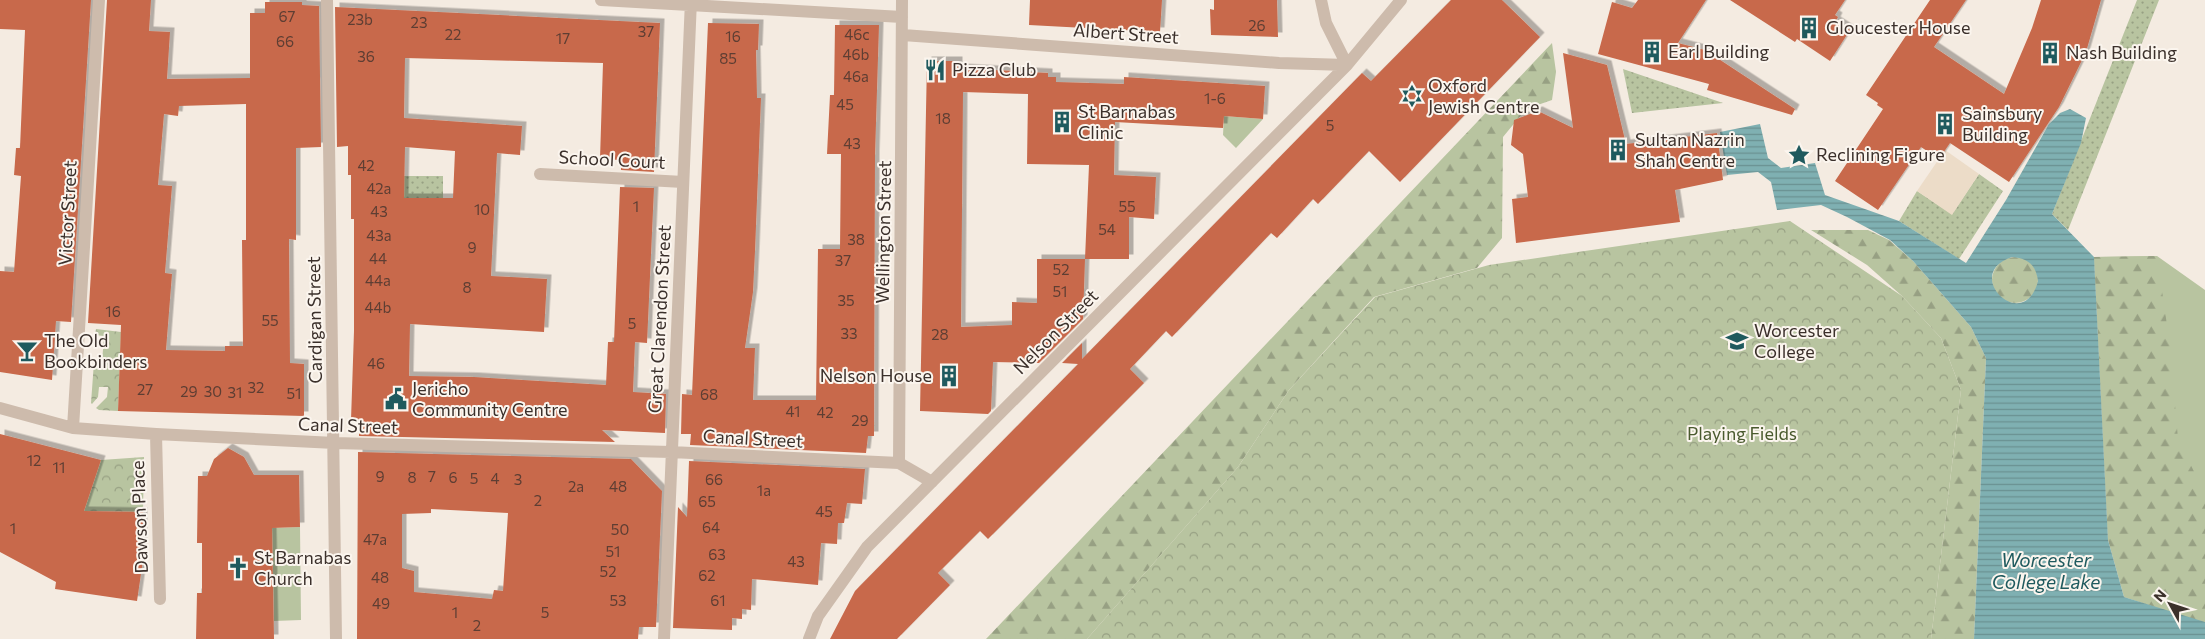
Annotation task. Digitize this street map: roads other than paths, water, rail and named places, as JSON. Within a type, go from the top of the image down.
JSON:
[{"type":"street","name":"Victor Street","points":[[73,428],[99,0]]},
{"type":"street","name":"Cardigan Street","points":[[327,0],[335,443],[336,639]]},
{"type":"street","points":[[601,0],[691,2],[902,16]]},
{"type":"street","name":"Wellington Street","points":[[899,464],[902,0]]},
{"type":"street","points":[[1321,0],[1326,23],[1347,65]]},
{"type":"street","name":"Nelson Street","points":[[809,639],[818,616],[867,547],[1347,65],[1401,0]]},
{"type":"street","name":"Great Clarendon Street","points":[[664,639],[691,2]]},
{"type":"street","name":"Albert Street","points":[[903,35],[1279,63],[1347,65]]},
{"type":"street","name":"School Court","points":[[540,174],[683,182]]},
{"type":"street","name":"Canal Street","points":[[0,408],[73,428],[156,434],[335,443],[671,452],[899,464],[932,482]]},
{"type":"street","name":"Dawson Place","points":[[156,434],[160,599]]},
{"type":"water","name":"Worcester College Lake","points":[[2070,109],[2086,118],[2081,143],[2052,214],[2094,257],[2108,540],[2124,597],[2205,622],[2205,639],[1974,639],[1986,358],[1971,327],[1913,261],[1890,240],[1821,205],[1777,210],[1771,182],[1758,172],[1727,175],[1720,132],[1760,124],[1768,158],[1781,168],[1815,163],[1825,195],[1899,221],[1966,263],[2006,200],[2049,124],[2060,113]],"holes":[[[2012,257],[2023,259],[2030,263],[2037,275],[2038,281],[2031,296],[2021,303],[2010,302],[2000,296],[1994,287],[1992,276],[1998,265]]]},
{"type":"place","name":"Gloucester House","points":[[1809,28]]},
{"type":"place","name":"Earl Building","points":[[1652,52]]},
{"type":"place","name":"Nash Building","points":[[2050,53]]},
{"type":"place","name":"Pizza Club","points":[[935,70]]},
{"type":"place","name":"Oxford Jewish Centre","points":[[1412,96]]},
{"type":"place","name":"St Barnabas Clinic","points":[[1062,122]]},
{"type":"place","name":"Sainsbury Building","points":[[1945,124]]},
{"type":"place","name":"Sultan Nazrin Shah Centre","points":[[1618,150]]},
{"type":"place","name":"Reclining Figure","points":[[1799,155]]},
{"type":"place","name":"Worcester College","points":[[1737,341]]},
{"type":"place","name":"The Old Bookbinders","points":[[27,351]]},
{"type":"place","name":"Nelson House","points":[[949,376]]},
{"type":"place","name":"Jericho Community Centre","points":[[396,399]]},
{"type":"place","name":"St Barnabas Church","points":[[238,568]]},
{"type":"park label","name":"Playing Fields","points":[[1742,434]]}]
